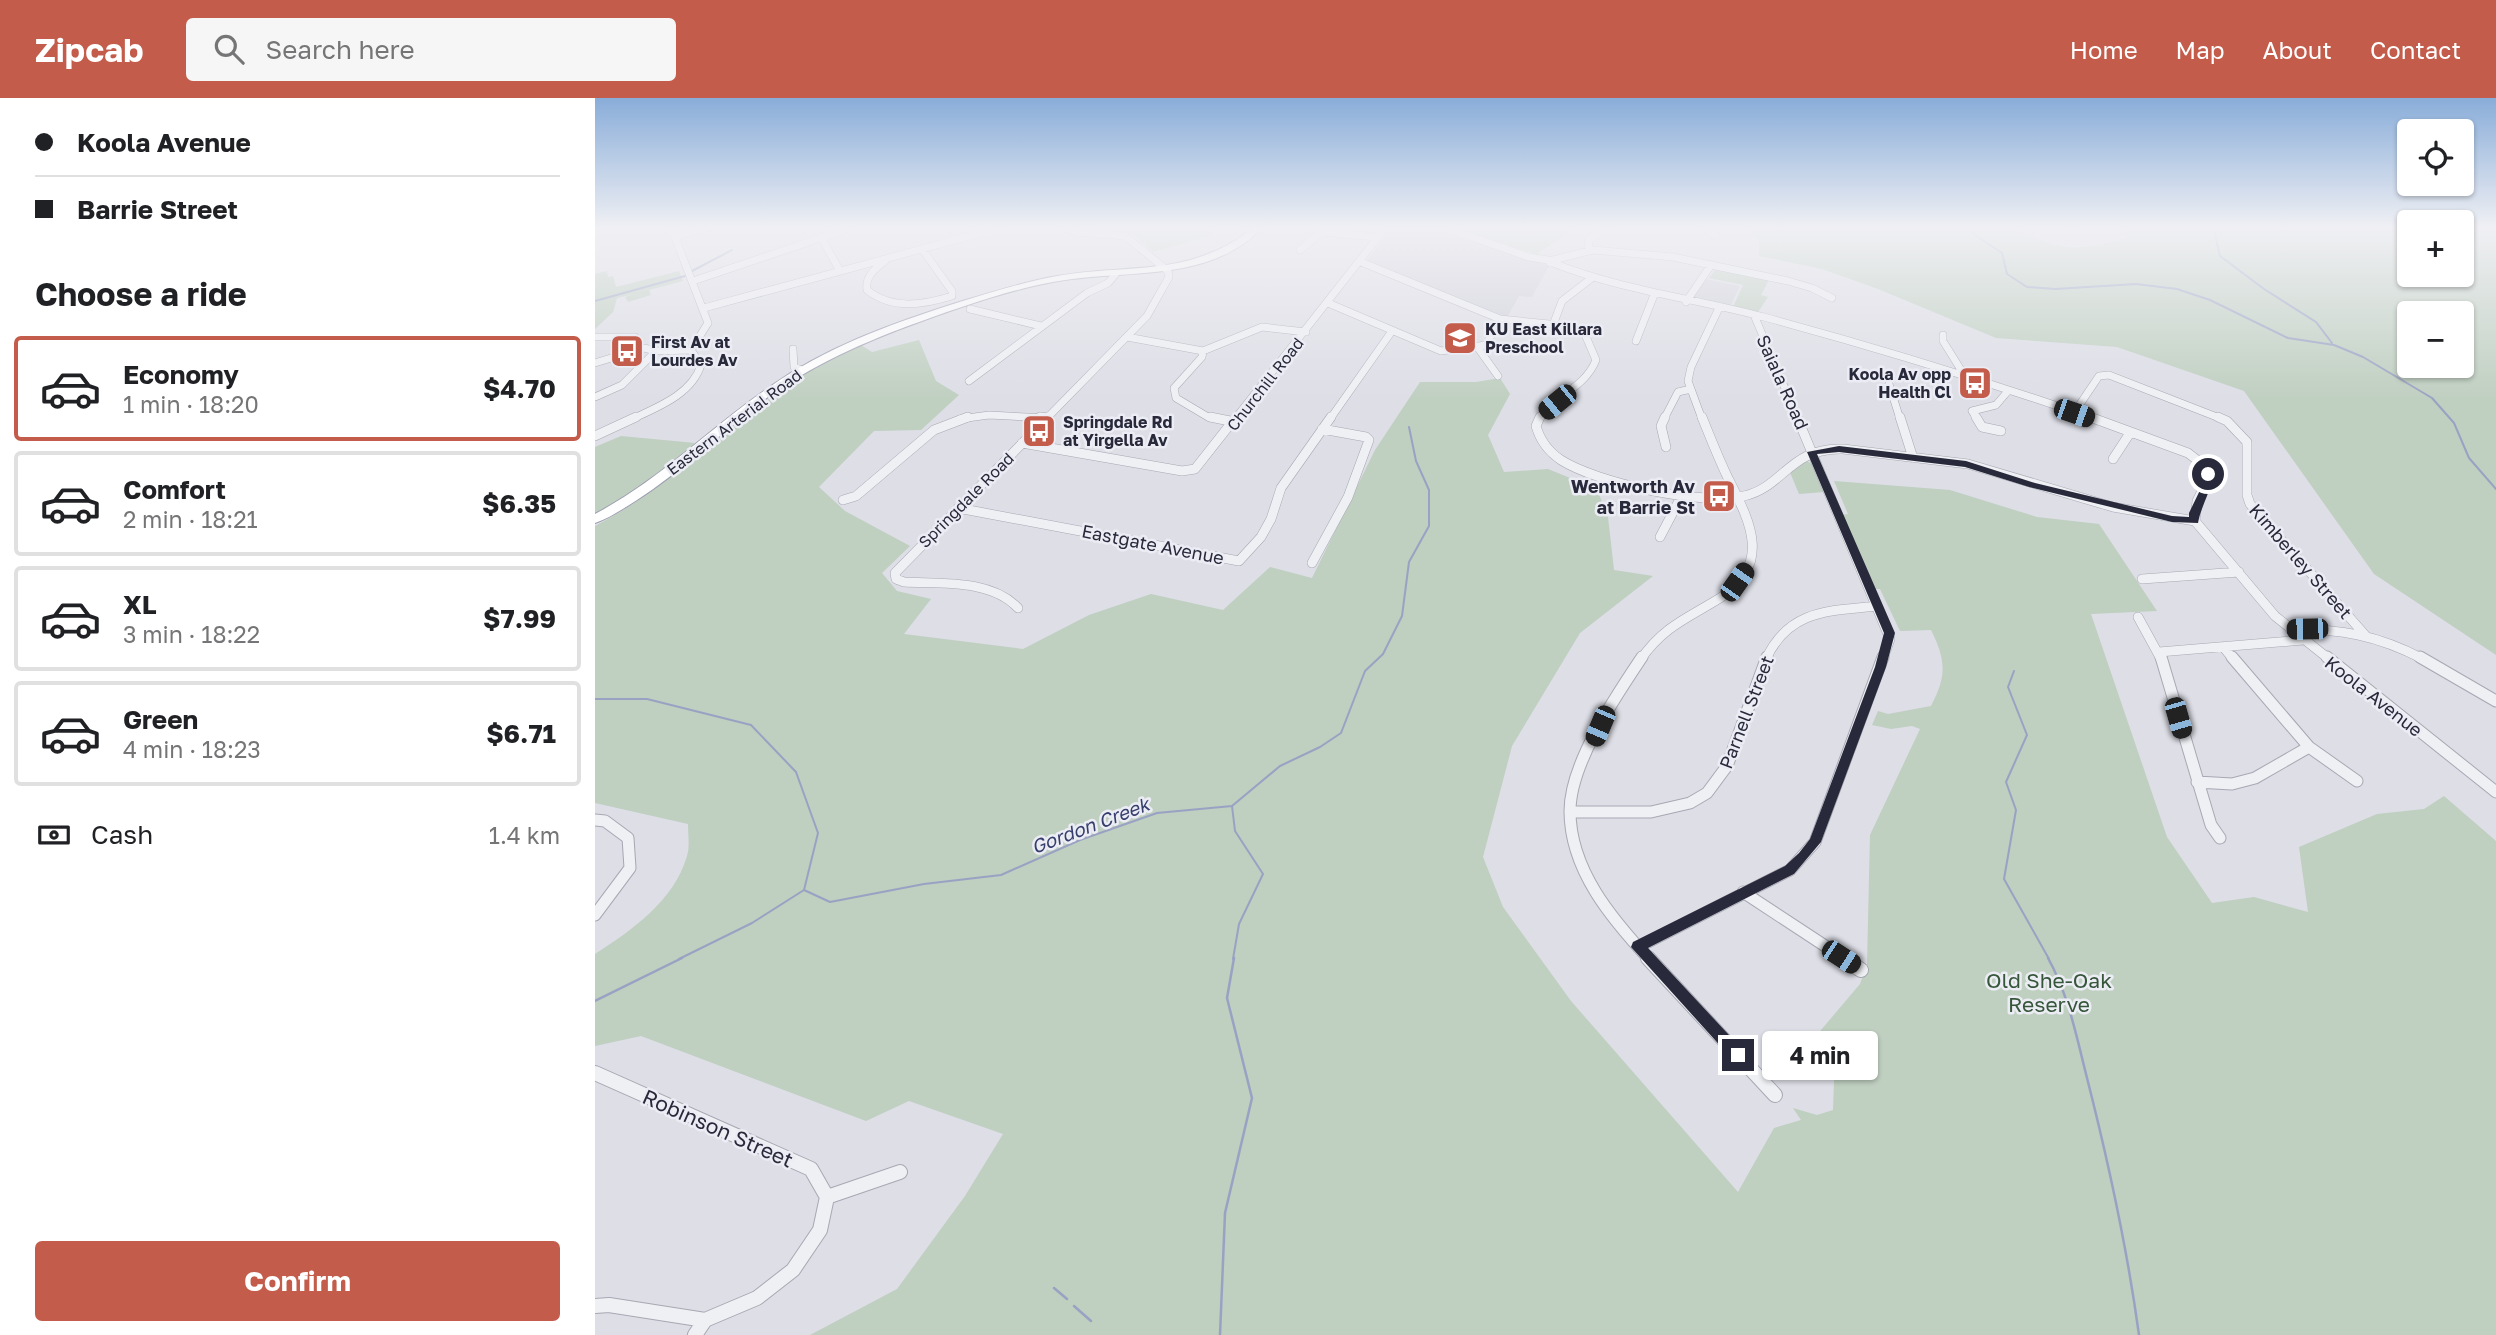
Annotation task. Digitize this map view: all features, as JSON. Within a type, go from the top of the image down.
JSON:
[{"type":"main road","name":"Eastern Arterial Road","points":[[595,519],[643,491],[751,405],[802,370],[838,351],[898,327],[1033,285]]},
{"type":"street","points":[[691,350],[708,325],[695,285]]},
{"type":"street","points":[[704,308],[790,285]]},
{"type":"street","points":[[866,285],[867,290],[873,296],[886,301],[919,303],[952,296],[948,285]]},
{"type":"street","points":[[969,381],[1087,293],[1104,285]]},
{"type":"street","name":"Springdale Road","points":[[1018,608],[1010,597],[979,588],[899,581],[895,576],[899,568],[1147,316],[1165,285]]},
{"type":"street","name":"Churchill Road","points":[[1022,443],[1192,471],[1198,468],[1343,285]]},
{"type":"street","points":[[1416,285],[1500,319],[1575,327],[1584,332],[1596,360],[1587,378],[1539,418],[1537,430],[1545,444],[1560,459],[1575,467],[1681,497],[1738,498],[1756,491],[1812,452],[1839,449],[1966,464],[2032,485],[2123,508],[2165,518],[2195,521],[2195,508],[2207,484],[2206,469],[2188,453],[2008,391],[1754,315],[1654,295],[1621,285]]},
{"type":"street","points":[[1553,325],[1562,301],[1582,285]]},
{"type":"street","points":[[1686,302],[1697,285]]},
{"type":"street","points":[[1801,285],[1832,298]]},
{"type":"street","points":[[1636,341],[1654,295]]},
{"type":"street","points":[[1328,303],[1441,351],[1486,345],[1500,319]]},
{"type":"street","points":[[969,309],[1041,326]]},
{"type":"street","points":[[1719,309],[1688,374],[1691,389],[1725,474],[1752,532],[1751,556],[1746,570],[1719,600],[1671,625],[1654,641],[1600,726],[1571,793],[1570,812],[1573,838],[1582,868],[1606,909],[1775,1095]]},
{"type":"street","name":"Saiala Road","points":[[1638,947],[1790,870],[1815,842],[1890,639],[1754,315]]},
{"type":"street","points":[[1127,337],[1203,351],[1262,327],[1306,332]]},
{"type":"street","name":"Eastgate Avenue","points":[[958,508],[1239,561],[1256,548],[1274,516],[1281,488],[1392,331]]},
{"type":"street","points":[[1943,335],[1943,341],[1966,378]]},
{"type":"street","points":[[595,337],[635,337],[634,349]]},
{"type":"street","points":[[1478,348],[1498,376]]},
{"type":"street","points":[[595,363],[634,349],[691,350]]},
{"type":"street","points":[[793,349],[794,367],[802,370]]},
{"type":"street","points":[[595,436],[657,406],[697,379],[701,365],[691,350]]},
{"type":"street","points":[[595,397],[622,385],[656,351]]},
{"type":"street","points":[[1203,351],[1202,357],[1174,388],[1176,398],[1208,417],[1235,422]]},
{"type":"street","name":"Kimberley Street","points":[[2074,413],[2099,376],[2109,375],[2227,421],[2247,442],[2247,495],[2250,504],[2365,635]]},
{"type":"street","points":[[1889,384],[1913,458]]},
{"type":"street","points":[[1666,447],[1661,426],[1678,392],[1691,389]]},
{"type":"street","points":[[2001,430],[1982,427],[1972,411],[1996,405],[2008,391]]},
{"type":"street","points":[[843,500],[856,496],[948,421],[975,414],[993,413],[1047,418]]},
{"type":"street","points":[[1312,564],[1348,497],[1369,440],[1366,437],[1322,429]]},
{"type":"street","points":[[2113,459],[2130,433]]},
{"type":"street","points":[[1660,537],[1681,497]]},
{"type":"street","name":"Koola Avenue","points":[[2195,521],[2275,616],[2496,792]]},
{"type":"street","points":[[2142,579],[2239,572]]},
{"type":"street","name":"Parnell Street","points":[[1570,812],[1640,814],[1693,801],[1720,779],[1734,750],[1770,648],[1783,631],[1803,618],[1877,606]]},
{"type":"street","points":[[2138,617],[2159,652],[2211,825],[2220,838]]},
{"type":"street","points":[[2290,629],[2324,629],[2365,635],[2406,653],[2496,701]]},
{"type":"street","points":[[2159,652],[2303,640]]},
{"type":"street","points":[[2224,648],[2309,747],[2357,780]]},
{"type":"street","points":[[2197,782],[2232,784],[2255,778],[2309,747]]},
{"type":"street","points":[[595,820],[605,821],[628,838],[630,868],[595,915]]},
{"type":"street","points":[[1743,892],[1861,970]]},
{"type":"street","name":"Robinson Street","points":[[595,1073],[811,1169],[827,1198]]},
{"type":"street","points":[[595,1306],[609,1305],[705,1320],[757,1298],[793,1270],[820,1230],[827,1198],[900,1171]]},
{"type":"street","points":[[695,1335],[705,1320]]},
{"type":"shaded area","points":[[1424,285],[1539,285],[1532,297],[1519,296],[1508,316]]},
{"type":"shaded area","points":[[1701,285],[1740,286],[1729,309],[1692,297]]},
{"type":"green space","points":[[595,285],[615,285],[616,287],[669,285],[649,290],[651,295],[628,302],[625,297],[634,294],[617,298],[613,312],[595,329]]},
{"type":"green space","points":[[1743,285],[1766,285],[1761,295],[1768,297],[1758,312],[1733,307]]},
{"type":"green space","points":[[1866,285],[2474,287],[2474,285],[2496,285],[2496,655],[2374,574],[2244,391],[2117,347],[1996,338]]},
{"type":"green space","name":"Old She-Oak Reserve","points":[[919,340],[936,381],[959,395],[921,430],[874,431],[819,487],[845,511],[910,546],[882,573],[897,591],[931,599],[904,634],[1023,649],[1089,615],[1151,594],[1223,610],[1270,567],[1312,578],[1375,450],[1420,382],[1476,382],[1500,378],[1510,394],[1488,435],[1504,472],[1548,469],[1597,489],[1608,517],[1614,570],[1653,576],[1580,633],[1512,746],[1483,857],[1503,907],[1571,1001],[1738,1192],[1774,1128],[1801,1120],[1793,1108],[1817,1115],[1833,1110],[1835,1053],[1816,1036],[1860,984],[1867,965],[1870,835],[1920,729],[1912,726],[1891,729],[1872,725],[1878,711],[1888,714],[1931,706],[1942,677],[1940,650],[1931,630],[1900,631],[1880,589],[1875,589],[1842,515],[1848,514],[1834,481],[1950,490],[2037,517],[2099,524],[2157,611],[2091,614],[2167,837],[2212,903],[2254,897],[2308,912],[2299,847],[2377,814],[2424,809],[2444,796],[2496,841],[2496,1335],[810,1335],[897,1289],[965,1196],[1003,1134],[909,1101],[866,1121],[641,1036],[595,1046],[595,954],[637,924],[662,900],[681,872],[689,845],[688,824],[595,803],[595,526],[663,483],[790,384],[825,363],[861,345],[872,352]]},
{"type":"green space","points":[[621,436],[695,443],[639,489],[595,515],[595,447]]},
{"type":"green space","points":[[1807,461],[1812,464],[1824,492],[1799,494],[1789,470]]},
{"type":"waterway","points":[[595,301],[654,285]]},
{"type":"waterway","points":[[2024,285],[2055,289],[2124,285]]},
{"type":"waterway","points":[[2142,285],[2177,289],[2210,300],[2288,338],[2334,345],[2363,357],[2432,398],[2454,423],[2469,458],[2496,489]]},
{"type":"waterway","points":[[2258,285],[2316,322],[2332,343]]},
{"type":"waterway","points":[[1232,806],[1280,766],[1320,747],[1341,733],[1365,671],[1383,654],[1402,616],[1409,562],[1429,526],[1429,490],[1416,461],[1409,427]]},
{"type":"waterway","points":[[2014,671],[2008,687],[2027,735],[2006,782],[2016,810],[2004,879],[2049,959]]},
{"type":"waterway","name":"Gordon Creek","points":[[595,699],[647,699],[751,725],[796,772],[818,833],[804,890]]},
{"type":"waterway","name":"Gordon Creek","points":[[804,890],[830,902],[924,884],[1001,875],[1080,840],[1157,813],[1232,806]]},
{"type":"waterway","name":"Gordon Creek","points":[[1232,806],[1235,831],[1263,874],[1239,924],[1233,959]]},
{"type":"waterway","points":[[679,959],[752,923],[804,890]]},
{"type":"waterway","points":[[595,1001],[682,958]]},
{"type":"waterway","name":"Gordon Creek","points":[[1220,1335],[1225,1213],[1252,1098],[1227,998],[1234,958]]},
{"type":"waterway","points":[[2048,958],[2071,1014],[2094,1106],[2123,1236],[2139,1335]]},
{"type":"waterway","points":[[1054,1288],[1067,1299]]},
{"type":"waterway","points":[[1074,1306],[1091,1321]]},
{"type":"place","name":"KU East Killara Preschool","points":[[1460,338]]},
{"type":"place","name":"First Av at Lourdes Av","points":[[627,351]]},
{"type":"place","name":"Koola Av opp Health Cl","points":[[1975,383]]},
{"type":"place","name":"Springdale Rd at Yirgella Av","points":[[1039,431]]},
{"type":"place","name":"Wentworth Av at Barrie St","points":[[1719,496]]},
{"type":"route","points":[[1738,1055],[1638,947],[1790,870],[1803,857],[1815,842],[1881,667],[1890,639],[1889,633],[1812,452],[1839,449],[1966,464],[2032,485],[2123,508],[2172,519],[2195,521],[2193,513],[2209,479],[2208,474]]}]
